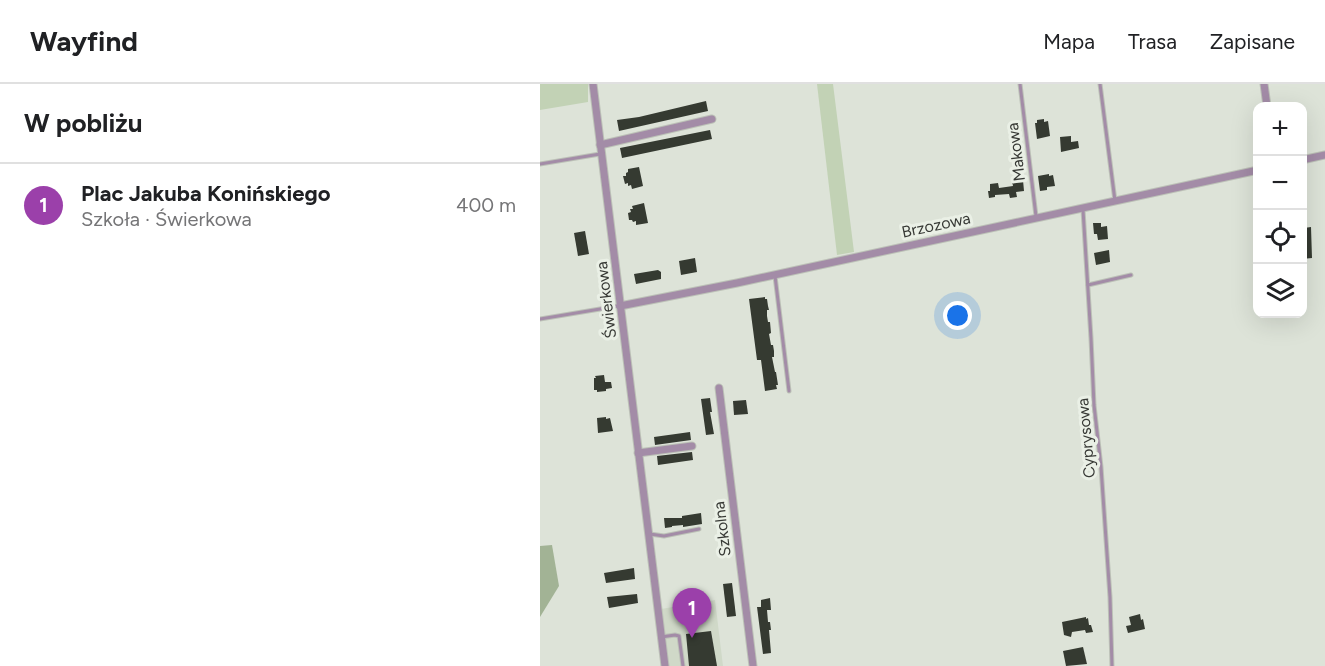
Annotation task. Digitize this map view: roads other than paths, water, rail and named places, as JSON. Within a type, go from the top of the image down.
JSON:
[{"type":"street","name":"Świerkowa","points":[[593,84],[665,666]]},
{"type":"street","points":[[1264,84],[1266,102]]},
{"type":"street","points":[[600,145],[712,120]]},
{"type":"street","points":[[1307,159],[1325,155]]},
{"type":"street","name":"Brzozowa","points":[[620,306],[1253,171]]},
{"type":"street","name":"Szkolna","points":[[719,388],[753,666]]},
{"type":"street","points":[[638,453],[692,446]]},
{"type":"lane","name":"Makowa","points":[[1020,84],[1036,218]]},
{"type":"lane","points":[[1100,84],[1115,201]]},
{"type":"lane","points":[[540,164],[602,154]]},
{"type":"lane","name":"Cyprysowa","points":[[1083,208],[1094,405],[1101,467],[1110,597],[1112,666]]},
{"type":"lane","points":[[775,274],[789,391]]},
{"type":"lane","points":[[1088,285],[1131,275]]},
{"type":"lane","points":[[540,320],[620,306]]},
{"type":"lane","points":[[648,534],[664,536],[699,529]]},
{"type":"lane","points":[[661,637],[680,636],[683,666]]},
{"type":"place","name":"Plac Jakuba Konińskiego","points":[[692,638]]}]
